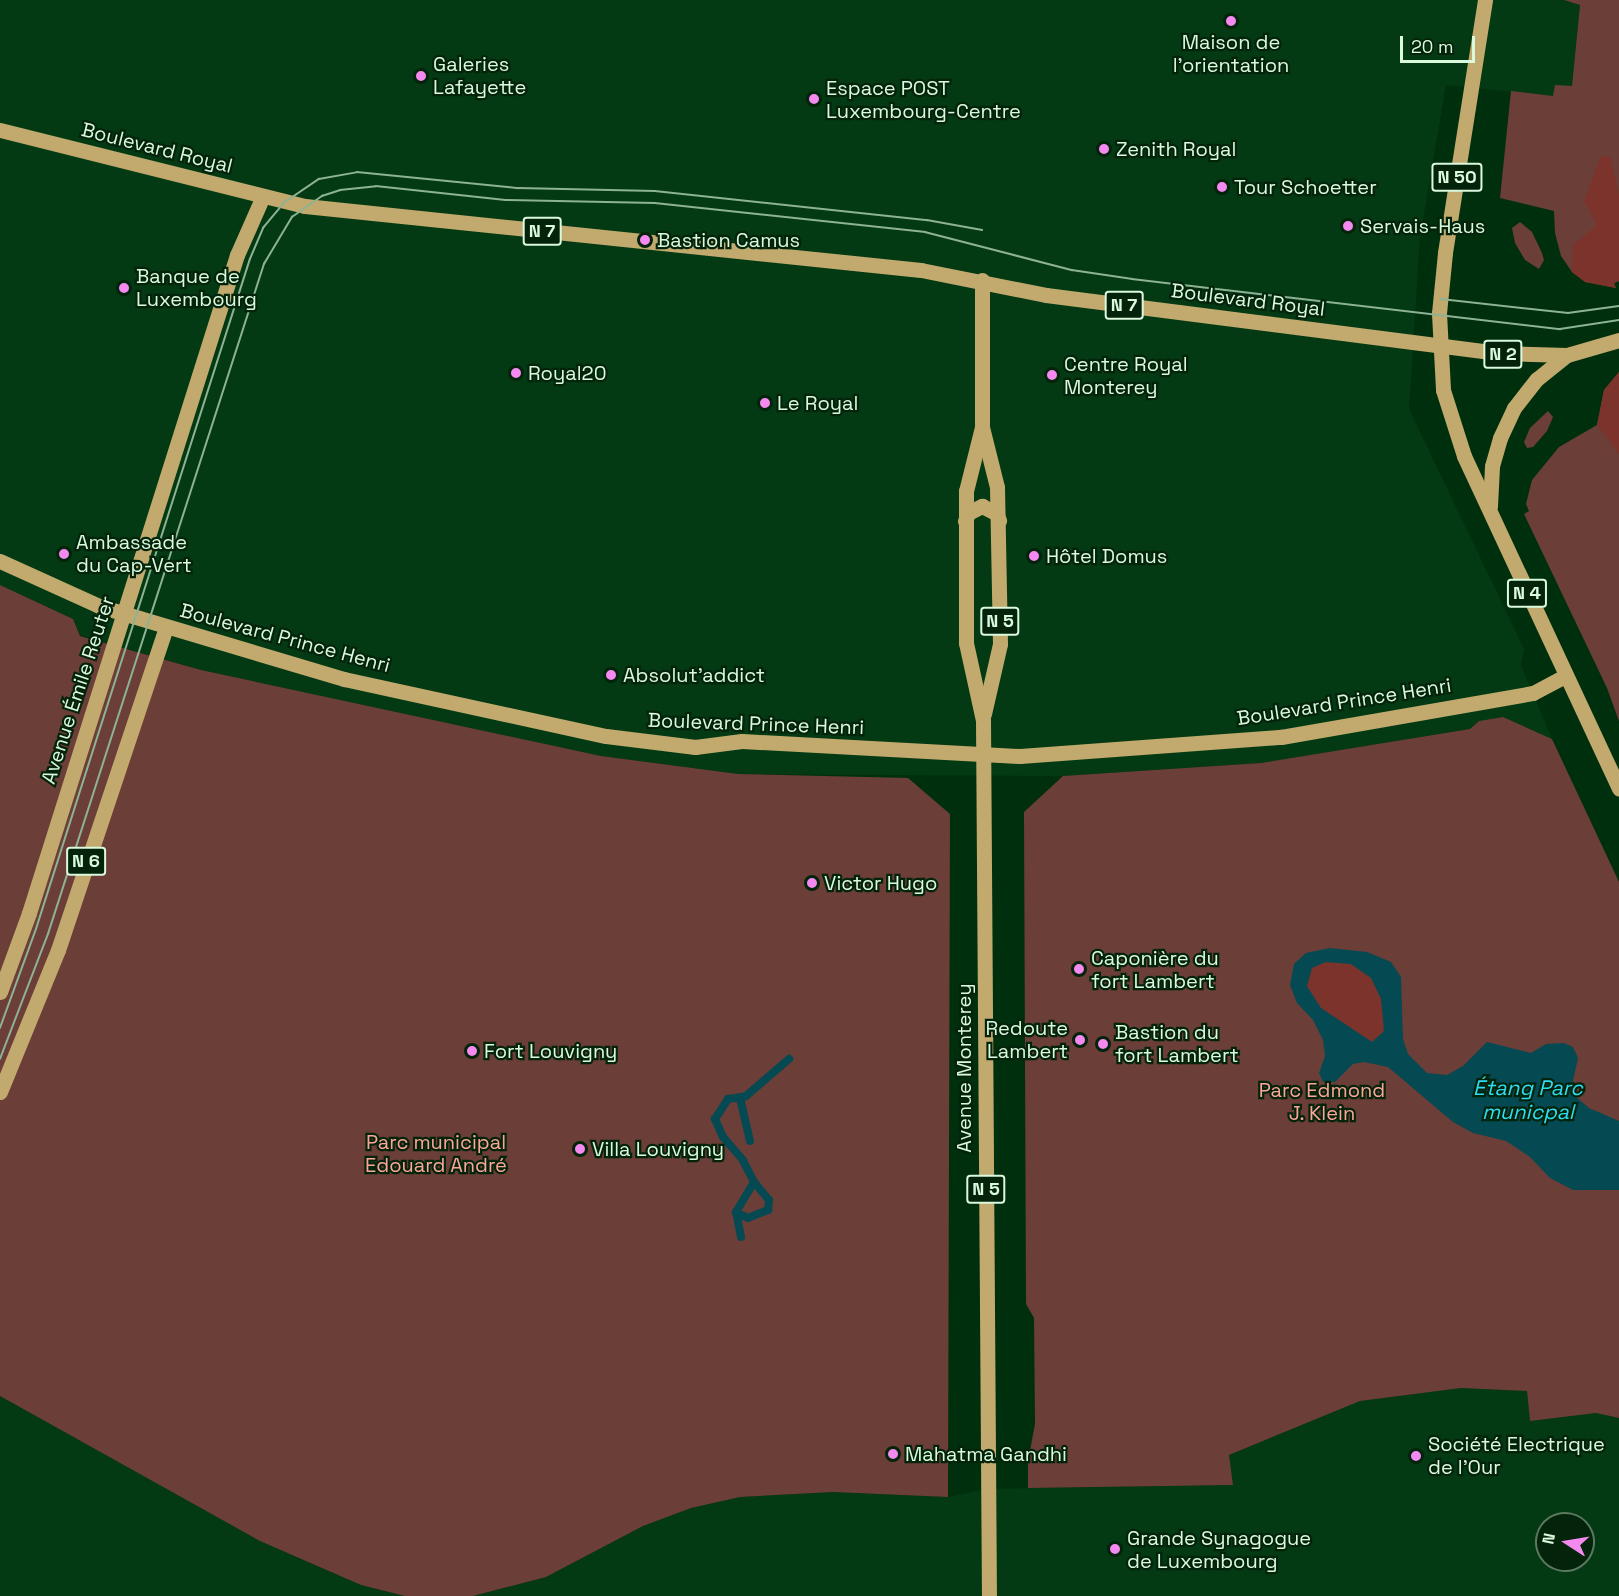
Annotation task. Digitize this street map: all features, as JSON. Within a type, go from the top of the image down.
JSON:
[{"type":"main road","name":"N 50","points":[[1439,347],[1445,253],[1485,0]]},
{"type":"main road","name":"Boulevard Royal","points":[[0,130],[305,206],[921,270],[1046,294],[1439,347]]},
{"type":"main road","name":"Avenue Émile Reuter","points":[[0,992],[124,614],[237,255],[263,196]]},
{"type":"main road","name":"Avenue Monterey","points":[[982,280],[982,427],[966,491],[965,521],[966,643],[983,720],[989,1596]]},
{"type":"main road","name":"N 2","points":[[1439,347],[1531,357],[1568,355],[1619,340]]},
{"type":"main road","name":"N 4","points":[[1439,347],[1447,408],[1464,456],[1619,789]]},
{"type":"main road","name":"N 4","points":[[1490,509],[1492,466],[1500,438],[1514,408],[1538,379],[1568,355]]},
{"type":"main road","name":"Avenue Monterey","points":[[982,427],[998,487],[1000,644],[983,720]]},
{"type":"main road","points":[[965,521],[968,513],[982,506],[996,513],[999,520]]},
{"type":"main road","name":"Boulevard Prince Henri","points":[[0,561],[46,585],[124,614],[344,679],[606,736],[695,747],[742,741],[1020,756],[1281,737],[1533,693],[1565,676]]},
{"type":"main road","name":"N 6","points":[[0,1092],[58,950],[166,627]]},
{"type":"shaded area","points":[[0,0],[1564,0],[1580,5],[1572,87],[1553,96],[1446,85],[1420,237],[1409,409],[1524,649],[1521,665],[1552,739],[1503,717],[1479,721],[1470,729],[1261,763],[1063,776],[738,774],[601,756],[201,670],[80,635],[73,619],[0,585]]},
{"type":"shaded area","points":[[1601,156],[1610,157],[1619,194],[1619,281],[1614,283],[1616,288],[1585,282],[1572,272],[1573,245],[1597,225],[1584,201]]},
{"type":"shaded area","points":[[1619,372],[1619,454],[1597,425],[1604,390]]},
{"type":"shaded area","points":[[1326,962],[1351,964],[1371,978],[1381,999],[1384,1032],[1371,1042],[1321,1008],[1307,986],[1312,967]]},
{"type":"shaded area","points":[[1461,1388],[1527,1391],[1530,1421],[1596,1413],[1619,1418],[1619,1596],[473,1596],[546,1577],[643,1526],[691,1508],[740,1497],[833,1492],[948,1497],[988,1489],[1233,1485],[1229,1455],[1360,1401]]},
{"type":"shaded area","points":[[0,1396],[260,1541],[361,1585],[405,1596],[0,1596]]},
{"type":"green space","points":[[1564,0],[1619,0],[1619,281],[1614,283],[1616,288],[1585,282],[1572,272],[1561,256],[1555,233],[1554,211],[1500,198],[1511,91],[1553,96],[1555,85],[1572,86],[1580,5]]},
{"type":"green space","points":[[1520,222],[1532,232],[1542,253],[1544,260],[1539,269],[1525,260],[1515,243],[1512,228]]},
{"type":"green space","points":[[1619,372],[1619,721],[1607,688],[1524,514],[1529,511],[1526,504],[1532,480],[1559,447],[1597,425],[1604,390]]},
{"type":"green space","points":[[1548,411],[1553,417],[1547,431],[1533,447],[1527,448],[1524,442],[1530,428]]},
{"type":"green space","name":"Parc municipal Edouard André","points":[[0,585],[73,619],[80,636],[201,670],[601,756],[738,774],[908,778],[950,814],[948,1497],[833,1492],[740,1497],[691,1508],[643,1526],[546,1577],[473,1596],[405,1596],[361,1585],[260,1541],[0,1396]]},
{"type":"green space","name":"Parc Edmond J. Klein","points":[[1503,717],[1552,739],[1619,882],[1619,1418],[1596,1413],[1530,1421],[1527,1391],[1461,1388],[1360,1401],[1229,1455],[1233,1485],[1028,1488],[1028,1461],[1035,1424],[1034,1318],[1026,1304],[1024,812],[1063,776],[1261,763],[1470,729],[1479,721]]},
{"type":"water","name":"Étang Parc municpal","points":[[1330,948],[1367,952],[1391,962],[1401,977],[1403,1039],[1408,1054],[1427,1073],[1447,1075],[1463,1066],[1487,1042],[1531,1053],[1546,1044],[1564,1043],[1573,1047],[1578,1058],[1573,1081],[1576,1097],[1589,1108],[1619,1121],[1619,1190],[1573,1190],[1550,1178],[1530,1157],[1506,1141],[1473,1133],[1453,1122],[1388,1067],[1364,1062],[1353,1064],[1335,1082],[1323,1082],[1319,1073],[1325,1056],[1323,1040],[1313,1020],[1297,1003],[1290,985],[1294,964],[1306,953]],"holes":[[[1326,962],[1351,964],[1371,978],[1381,999],[1384,1031],[1372,1042],[1321,1008],[1307,986],[1312,968]]]},
{"type":"waterway","points":[[741,1237],[736,1212],[754,1182],[743,1160],[723,1137],[715,1119],[728,1099],[746,1096],[789,1059]]},
{"type":"waterway","points":[[740,1098],[750,1141]]},
{"type":"waterway","points":[[736,1212],[748,1218],[768,1210],[769,1200],[754,1182]]},
{"type":"tram line","points":[[0,1028],[36,929],[250,259],[263,228],[285,202],[319,179],[357,172],[518,188],[655,191],[927,220],[982,230]]},
{"type":"tram line","points":[[0,1059],[48,934],[264,264],[292,217],[322,196],[340,190],[376,186],[505,200],[655,203],[925,232],[1072,270],[1132,279],[1560,329],[1619,320]]},
{"type":"tram line","points":[[1441,299],[1568,313],[1619,306]]},
{"type":"place","name":"Maison de l'orientation","points":[[1231,21]]},
{"type":"place","name":"Galeries Lafayette","points":[[421,76]]},
{"type":"place","name":"Espace POST Luxembourg-Centre","points":[[814,99]]},
{"type":"place","name":"Zenith Royal","points":[[1104,149]]},
{"type":"place","name":"Tour Schoetter","points":[[1222,187]]},
{"type":"place","name":"Servais-Haus","points":[[1348,226]]},
{"type":"place","name":"Bastion Camus","points":[[645,240]]},
{"type":"place","name":"Banque de Luxembourg","points":[[124,288]]},
{"type":"place","name":"Royal20","points":[[516,373]]},
{"type":"place","name":"Centre Royal Monterey","points":[[1052,375]]},
{"type":"place","name":"Le Royal","points":[[765,403]]},
{"type":"place","name":"Ambassade du Cap-Vert","points":[[64,554]]},
{"type":"place","name":"Hôtel Domus","points":[[1034,556]]},
{"type":"place","name":"Absolut'addict","points":[[611,675]]},
{"type":"place","name":"Victor Hugo","points":[[812,883]]},
{"type":"place","name":"Caponière du fort Lambert","points":[[1079,969]]},
{"type":"place","name":"Redoute Lambert","points":[[1080,1040]]},
{"type":"place","name":"Bastion du fort Lambert","points":[[1103,1044]]},
{"type":"place","name":"Fort Louvigny","points":[[472,1051]]},
{"type":"place","name":"Villa Louvigny","points":[[580,1149]]},
{"type":"place","name":"Mahatma Gandhi","points":[[893,1454]]},
{"type":"place","name":"Société Electrique de l'Our","points":[[1416,1456]]},
{"type":"place","name":"Grande Synagogue de Luxembourg","points":[[1115,1549]]}]
